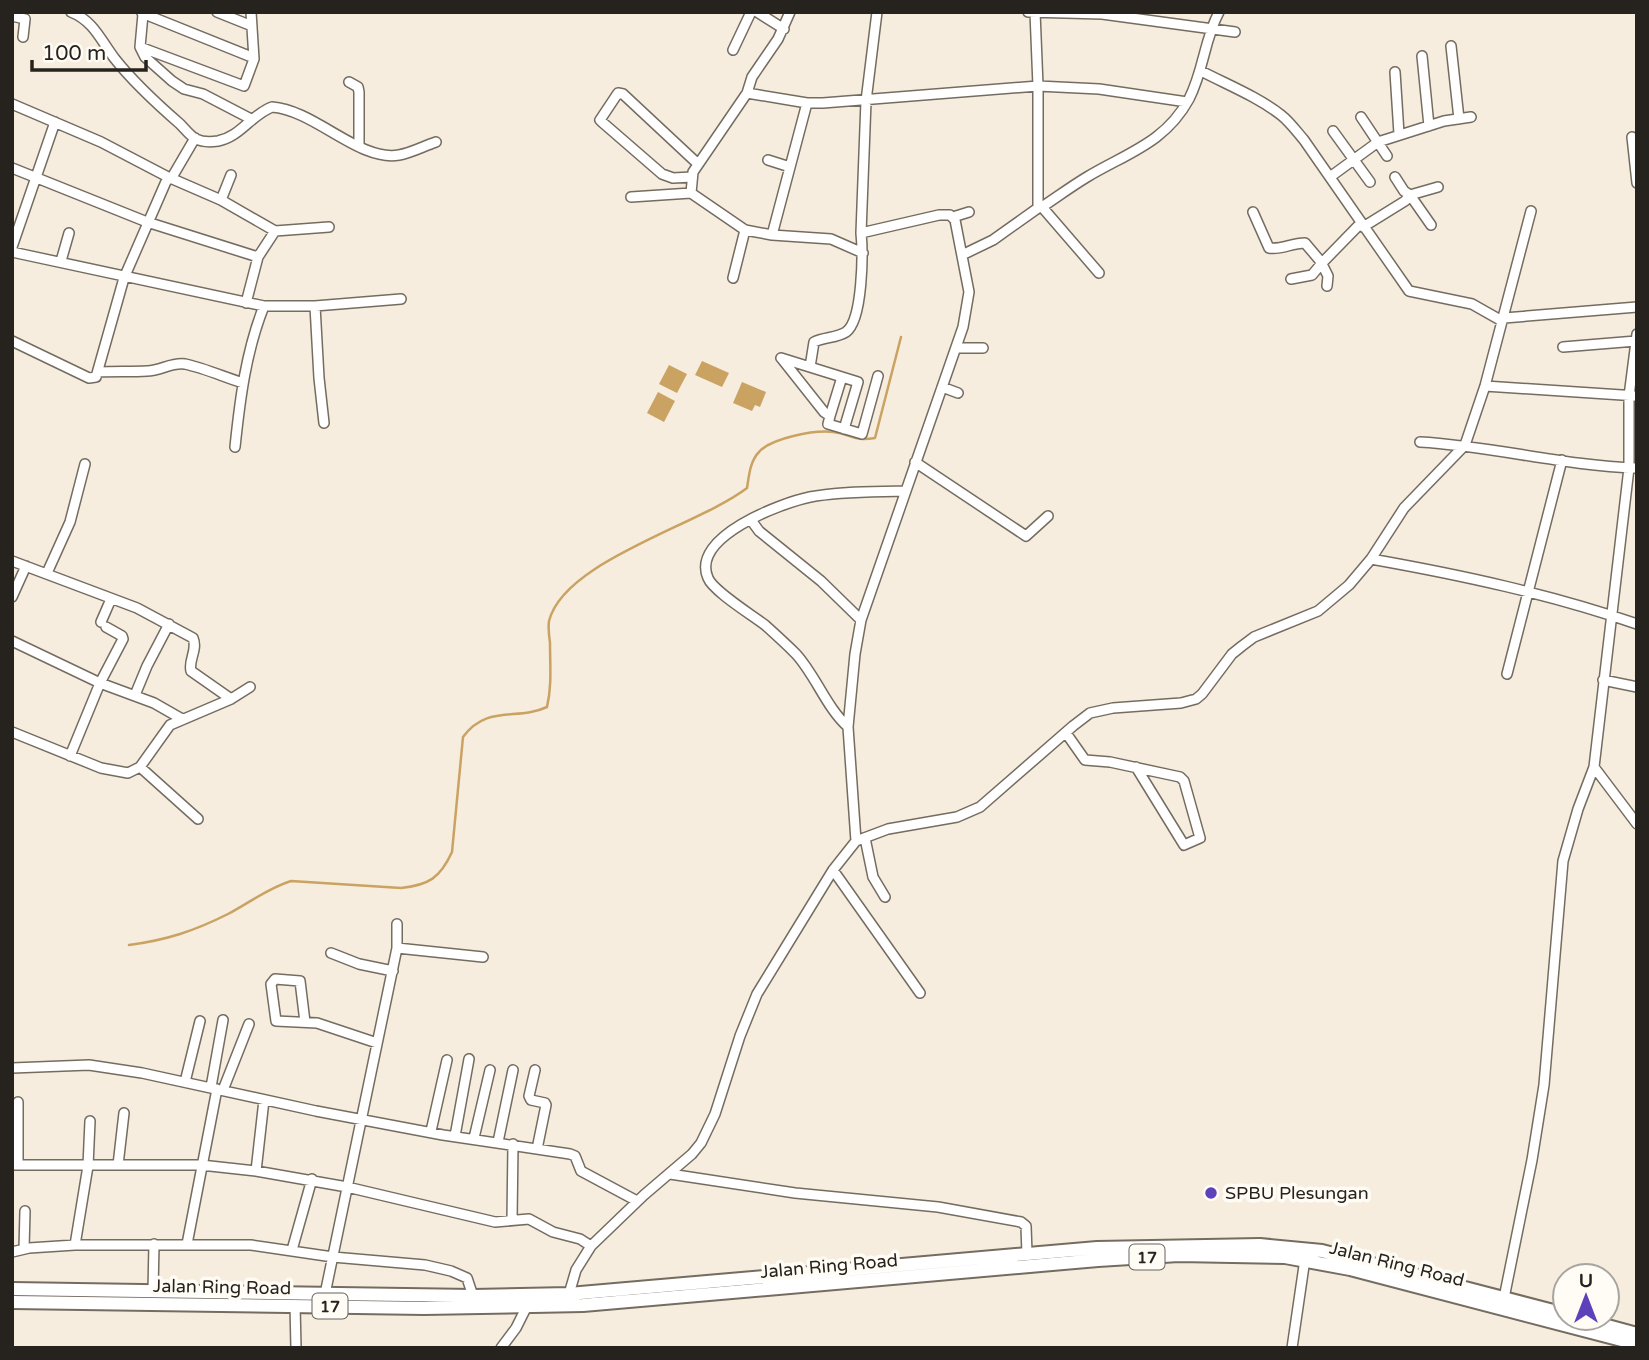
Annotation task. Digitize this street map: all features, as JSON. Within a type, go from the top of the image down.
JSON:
[{"type":"highway","name":"Jalan Ring Road","points":[[12,1289],[71,1296],[295,1305],[424,1308],[597,1304],[1205,1245],[1301,1248],[1360,1260],[1551,1310]]},
{"type":"highway","name":"Jalan Ring Road","points":[[12,1301],[153,1291],[326,1289],[474,1296],[569,1294],[1027,1254],[1208,1255],[1305,1259],[1637,1344]]},
{"type":"street","points":[[71,12],[94,28],[115,58],[148,96],[195,138],[214,142],[227,139],[236,135],[251,119],[268,108],[277,107],[305,117],[376,154],[398,155],[436,142]]},
{"type":"street","points":[[217,12],[252,26]]},
{"type":"street","points":[[140,47],[244,86],[254,58],[251,12]]},
{"type":"street","points":[[733,50],[751,12]]},
{"type":"street","points":[[757,12],[784,29]]},
{"type":"street","points":[[691,193],[692,177],[698,164],[747,93],[752,77],[784,29],[790,12]]},
{"type":"street","points":[[810,367],[814,342],[849,329],[862,277],[866,101],[877,12]]},
{"type":"street","points":[[962,255],[986,245],[1087,177],[1154,140],[1177,117],[1187,102],[1201,71],[1210,29],[1219,12]]},
{"type":"street","points":[[1099,273],[1040,208],[1038,86],[1032,13],[1129,15],[1235,32]]},
{"type":"street","points":[[251,119],[175,84],[145,57],[140,47],[146,14],[254,58]]},
{"type":"street","points":[[12,16],[24,19],[23,37]]},
{"type":"street","points":[[1451,46],[1459,119]]},
{"type":"street","points":[[1422,56],[1429,126]]},
{"type":"street","points":[[1201,71],[1282,116],[1298,133],[1409,290],[1472,304],[1503,320],[1637,307]]},
{"type":"street","points":[[1395,72],[1399,134]]},
{"type":"street","points":[[349,82],[358,88],[359,92],[359,146]]},
{"type":"street","points":[[747,93],[807,103],[866,101],[1038,86],[1099,89],[1187,102]]},
{"type":"street","points":[[692,177],[673,178],[662,174],[602,122],[602,115],[618,93],[623,94],[698,164]]},
{"type":"street","points":[[772,234],[807,103]]},
{"type":"street","points":[[12,104],[101,142],[169,178],[221,200],[275,231],[329,227]]},
{"type":"street","points":[[1361,117],[1387,156]]},
{"type":"street","points":[[1330,177],[1378,142],[1399,134],[1471,117]]},
{"type":"street","points":[[12,247],[55,122]]},
{"type":"street","points":[[1333,131],[1370,182]]},
{"type":"street","points":[[1632,137],[1637,183]]},
{"type":"street","points":[[12,341],[89,378],[96,377],[124,278],[169,178],[195,138]]},
{"type":"street","points":[[768,160],[790,167]]},
{"type":"street","points":[[12,168],[148,222],[258,257]]},
{"type":"street","points":[[221,200],[231,176]]},
{"type":"street","points":[[1395,177],[1431,225]]},
{"type":"street","points":[[1291,279],[1312,275],[1362,225],[1405,201],[1410,195],[1438,187]]},
{"type":"street","points":[[631,197],[691,193],[745,230],[831,239],[863,253]]},
{"type":"street","points":[[569,1294],[576,1270],[591,1246],[692,1154],[708,1132],[753,1002],[832,870],[861,839],[888,829],[969,813],[980,807],[1083,717],[1099,711],[1181,703],[1196,699],[1232,654],[1254,637],[1310,615],[1327,605],[1349,585],[1371,559],[1404,508],[1465,445],[1485,386],[1531,211]]},
{"type":"street","points":[[861,233],[939,215],[953,217],[969,212]]},
{"type":"street","points":[[1253,212],[1269,248],[1281,249],[1305,243],[1322,263],[1328,276],[1327,285]]},
{"type":"street","points":[[885,897],[873,877],[861,839],[848,727],[855,654],[861,620],[965,319],[969,292],[953,217]]},
{"type":"street","points":[[733,278],[745,230]]},
{"type":"street","points":[[246,303],[258,257],[275,231]]},
{"type":"street","points":[[61,261],[69,233]]},
{"type":"street","points":[[12,253],[61,261],[124,278],[264,306],[315,306],[401,299]]},
{"type":"street","points":[[236,447],[243,383],[256,326],[264,306]]},
{"type":"street","points":[[315,306],[324,423]]},
{"type":"street","points":[[1504,1298],[1544,1085],[1563,861],[1594,767],[1611,616],[1633,468],[1633,396],[1637,334]]},
{"type":"street","points":[[1563,347],[1636,341]]},
{"type":"street","points":[[956,348],[983,348]]},
{"type":"street","points":[[830,416],[781,358],[858,382],[845,429]]},
{"type":"street","points":[[98,372],[149,371],[170,364],[183,364],[243,383]]},
{"type":"street","points":[[842,377],[828,424],[862,434],[878,376]]},
{"type":"street","points":[[1485,386],[1633,396]]},
{"type":"street","points":[[942,387],[958,393]]},
{"type":"street","points":[[1420,442],[1465,445],[1633,468]]},
{"type":"street","points":[[915,460],[1026,536],[1048,516]]},
{"type":"street","points":[[1507,674],[1562,460]]},
{"type":"street","points":[[47,573],[70,522],[85,464]]},
{"type":"street","points":[[848,727],[836,715],[795,653],[711,583],[705,565],[707,555],[727,533],[771,509],[809,497],[905,491]]},
{"type":"street","points":[[751,520],[861,620]]},
{"type":"street","points":[[1371,559],[1456,574],[1637,624]]},
{"type":"street","points":[[12,561],[137,608],[193,638],[196,645],[190,665],[191,671],[231,698]]},
{"type":"street","points":[[12,597],[26,566]]},
{"type":"street","points":[[69,756],[100,682],[123,638],[103,624],[111,599]]},
{"type":"street","points":[[135,695],[169,624]]},
{"type":"street","points":[[12,641],[100,682],[167,709],[182,719]]},
{"type":"street","points":[[1603,680],[1637,687]]},
{"type":"street","points":[[12,732],[113,772],[128,773],[140,767],[170,725],[250,687]]},
{"type":"street","points":[[1066,733],[1085,760],[1136,767],[1180,777],[1184,781],[1200,838],[1184,845],[1136,767]]},
{"type":"street","points":[[140,767],[198,819]]},
{"type":"street","points":[[1594,767],[1637,824]]},
{"type":"street","points":[[832,870],[920,993]]},
{"type":"street","points":[[326,1289],[393,971],[397,925]]},
{"type":"street","points":[[397,948],[483,957]]},
{"type":"street","points":[[331,953],[359,964],[393,971]]},
{"type":"street","points":[[305,1022],[300,981],[275,979],[271,984],[275,1020],[278,1022],[317,1023],[377,1043]]},
{"type":"street","points":[[187,1244],[217,1088],[223,1020]]},
{"type":"street","points":[[185,1082],[200,1021]]},
{"type":"street","points":[[217,1088],[249,1024]]},
{"type":"street","points":[[455,1136],[469,1059]]},
{"type":"street","points":[[431,1131],[447,1060]]},
{"type":"street","points":[[12,1068],[89,1065],[217,1088],[363,1119],[575,1156],[581,1171],[637,1202]]},
{"type":"street","points":[[474,1138],[490,1070]]},
{"type":"street","points":[[498,1142],[513,1070]]},
{"type":"street","points":[[535,1070],[529,1096],[531,1100],[546,1105],[537,1149]]},
{"type":"street","points":[[256,1171],[264,1100]]},
{"type":"street","points":[[18,1102],[15,1164],[201,1165],[256,1171],[347,1186],[495,1222],[529,1219],[553,1232],[580,1239],[591,1246]]},
{"type":"street","points":[[118,1165],[124,1113]]},
{"type":"street","points":[[75,1245],[88,1166],[90,1121]]},
{"type":"street","points":[[512,1220],[513,1144]]},
{"type":"street","points":[[670,1174],[795,1193],[938,1208],[1021,1222],[1026,1226],[1027,1254]]},
{"type":"street","points":[[292,1250],[312,1179]]},
{"type":"street","points":[[23,1249],[25,1211]]},
{"type":"street","points":[[153,1291],[154,1244]]},
{"type":"street","points":[[12,1252],[75,1245],[250,1245],[292,1250],[332,1261],[408,1262],[451,1271],[467,1278],[474,1296]]},
{"type":"street","points":[[1292,1348],[1305,1259]]},
{"type":"street","points":[[295,1305],[296,1348]]},
{"type":"street","points":[[500,1348],[516,1328],[527,1306]]},
{"type":"shaded area","points":[[702,361],[729,373],[722,387],[695,375]]},
{"type":"shaded area","points":[[669,365],[687,374],[677,393],[659,384]]},
{"type":"shaded area","points":[[742,382],[766,392],[760,407],[755,405],[752,411],[733,403]]},
{"type":"shaded area","points":[[658,392],[675,401],[664,422],[647,413]]},
{"type":"waterway","points":[[129,945],[180,934],[204,925],[291,881],[401,888],[419,885],[432,879],[443,868],[452,852],[463,737],[482,720],[547,707],[550,691],[549,621],[560,600],[580,580],[606,562],[725,502],[747,488],[750,469],[759,452],[765,447],[793,436],[825,432],[862,439],[875,438],[901,337]]},
{"type":"place","name":"SPBU Plesungan","points":[[1211,1193]]}]
